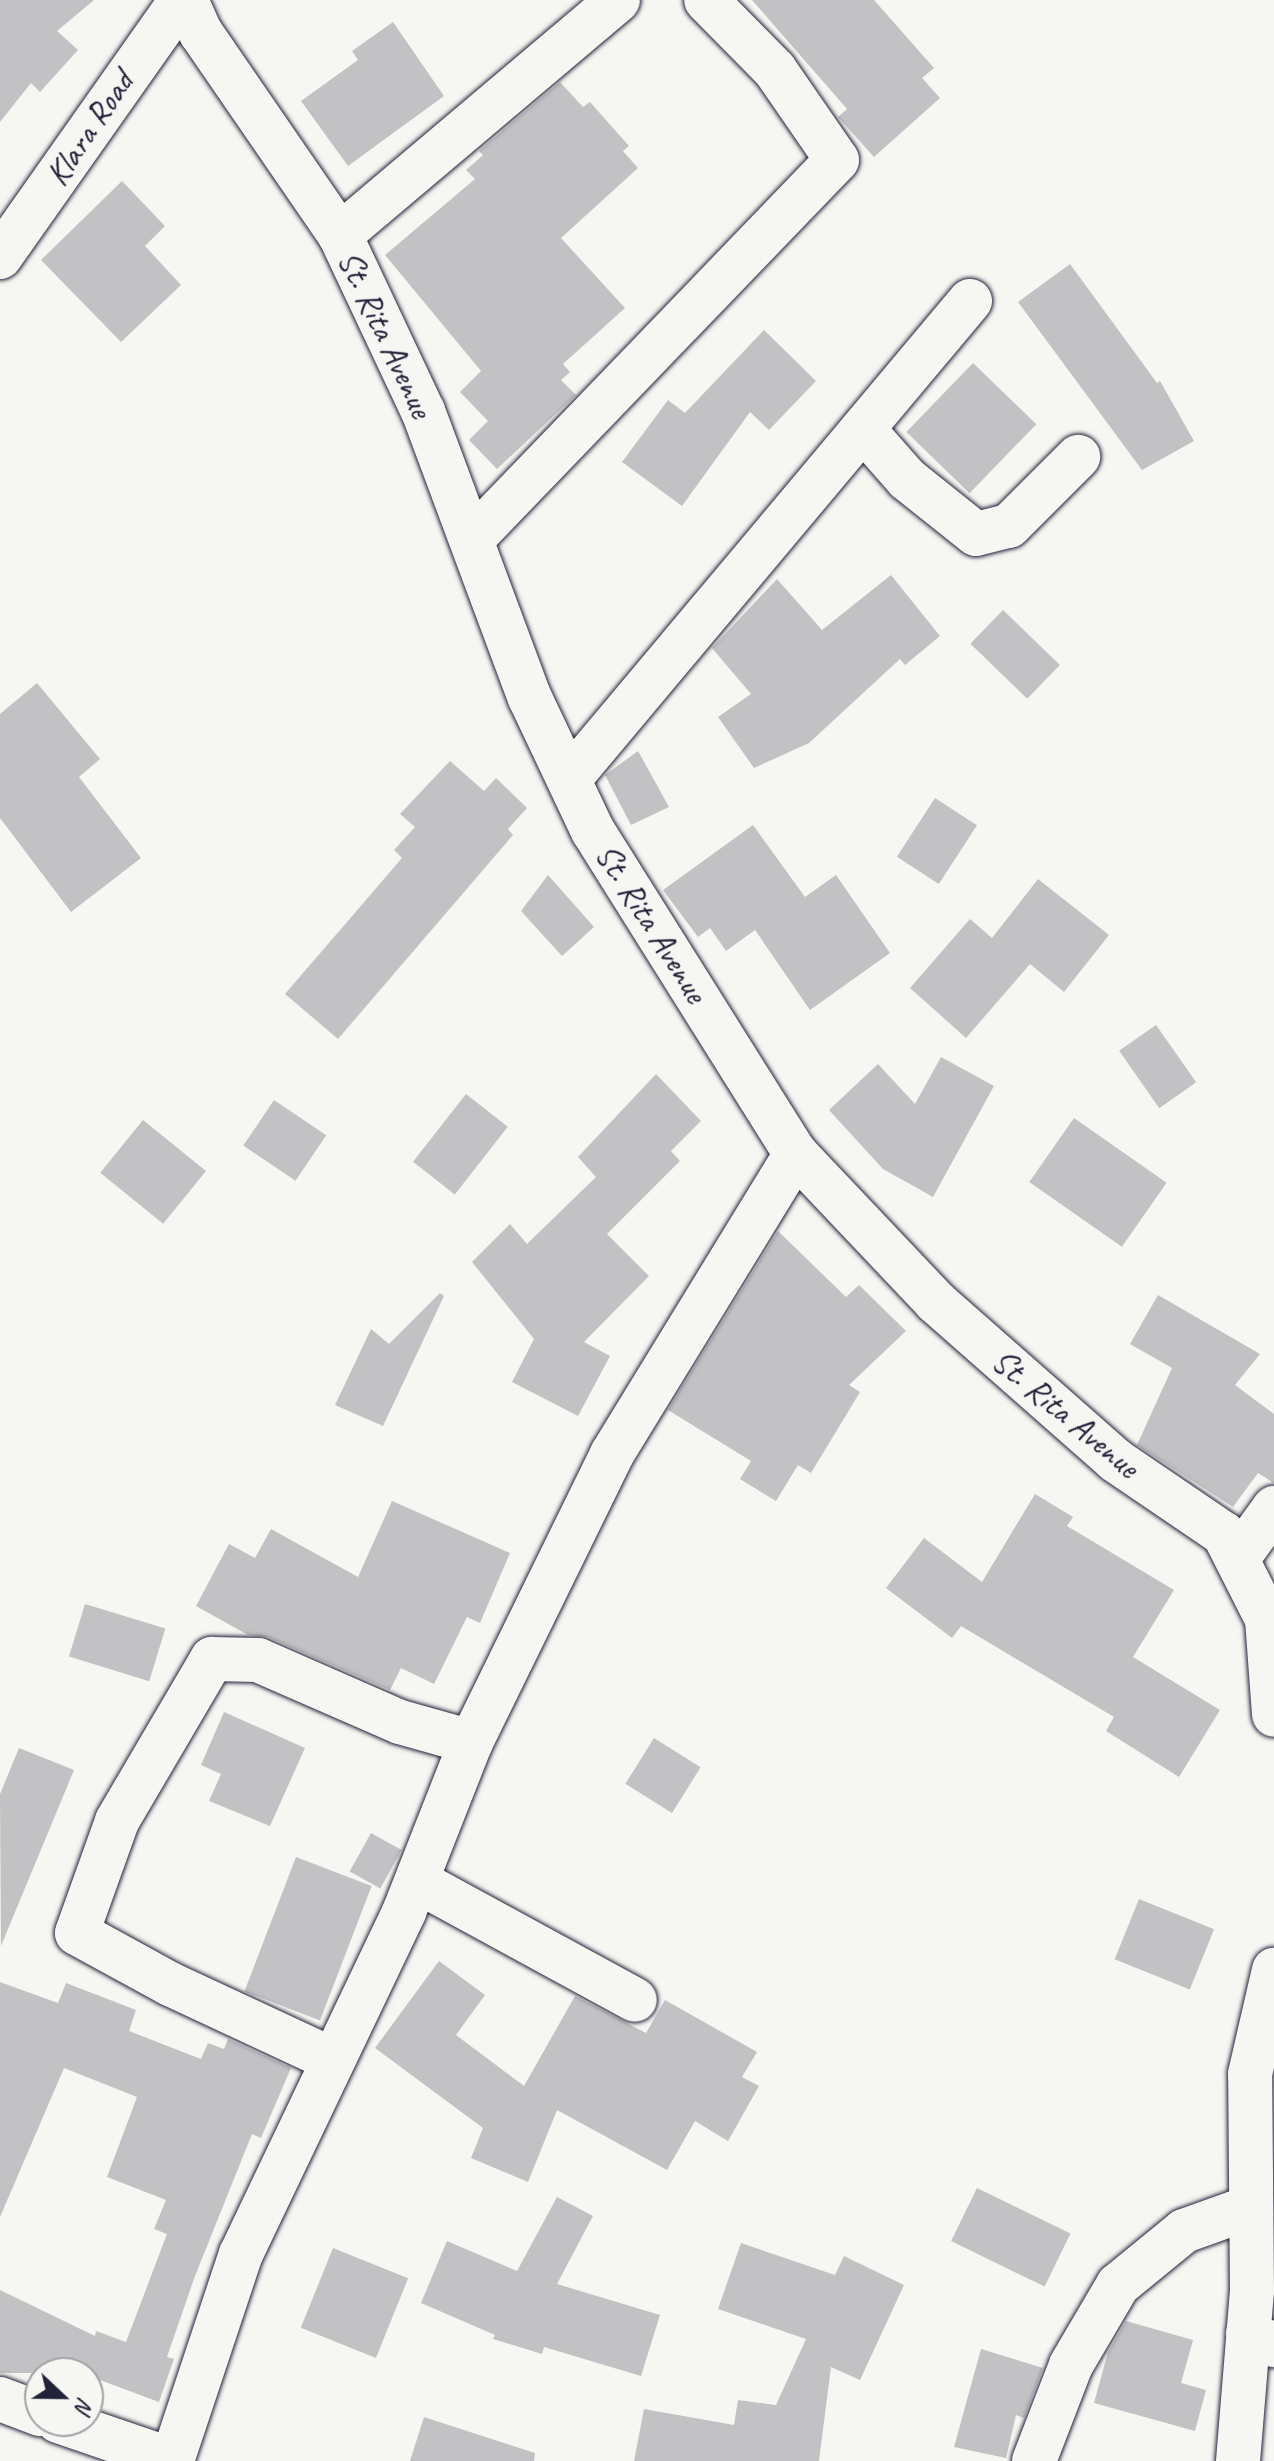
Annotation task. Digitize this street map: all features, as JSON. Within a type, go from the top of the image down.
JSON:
[{"type":"street","name":"St. Rita Avenue","points":[[183,0],[201,33],[340,235],[423,411],[530,698],[593,831],[796,1154],[936,1302],[1115,1460],[1224,1534],[1271,1620],[1274,1715]]},
{"type":"street","name":"Klara Road","points":[[0,257],[183,0]]},
{"type":"street","points":[[340,235],[618,0]]},
{"type":"street","points":[[472,539],[837,160],[775,70],[706,0]]},
{"type":"street","points":[[569,779],[970,301]]},
{"type":"street","points":[[863,429],[907,479],[976,534],[1009,526],[1078,457]]},
{"type":"street","points":[[104,2437],[172,2460],[241,2254],[417,1881],[471,1742],[612,1454],[796,1154]]},
{"type":"street","points":[[1238,1558],[1274,1508]]},
{"type":"street","points":[[333,2060],[170,1984],[77,1933],[117,1821],[212,1659],[258,1660],[400,1722],[471,1742]]},
{"type":"street","points":[[417,1881],[635,2000]]},
{"type":"street","points":[[1238,2461],[1261,2339],[1251,2207],[1250,2074],[1274,1970]]},
{"type":"street","points":[[1034,2461],[1071,2365],[1118,2285],[1184,2231],[1251,2207]]},
{"type":"street","points":[[0,2399],[24,2408]]},
{"type":"building","points":[[0,0],[94,0],[57,31],[78,50],[40,92],[31,83],[0,122]]},
{"type":"building","points":[[752,0],[874,0],[934,68],[922,78],[940,98],[874,157],[838,117],[847,109]]},
{"type":"building","points":[[393,22],[444,96],[348,166],[301,101],[358,60],[352,51]]},
{"type":"building","points":[[560,82],[583,107],[590,102],[629,146],[623,151],[638,168],[561,238],[625,308],[563,364],[570,372],[561,380],[576,395],[497,469],[469,440],[488,421],[460,392],[481,371],[385,255],[475,179],[466,170],[483,155],[479,151]]},
{"type":"building","points":[[122,181],[165,226],[145,246],[181,285],[121,342],[41,260]]},
{"type":"building","points":[[1070,264],[1157,383],[1160,381],[1194,441],[1142,470],[1018,302]]},
{"type":"building","points":[[764,330],[816,381],[769,430],[750,412],[682,506],[622,462],[668,400],[685,413]]},
{"type":"building","points":[[973,363],[1036,424],[970,493],[906,432]]},
{"type":"building","points":[[891,575],[940,636],[905,665],[900,659],[809,743],[754,768],[718,717],[751,694],[712,648],[777,579],[822,630]]},
{"type":"building","points":[[1003,610],[1060,665],[1027,699],[970,644]]},
{"type":"building","points":[[37,683],[100,759],[79,777],[141,858],[71,912],[0,818],[0,714]]},
{"type":"building","points":[[638,751],[669,807],[631,825],[605,775]]},
{"type":"building","points":[[450,761],[484,791],[496,778],[527,808],[508,829],[513,835],[338,1039],[285,994],[402,858],[394,850],[415,827],[400,814]]},
{"type":"building","points":[[935,798],[977,825],[939,884],[897,857]]},
{"type":"building","points":[[753,825],[805,897],[836,875],[890,953],[810,1010],[755,930],[726,951],[710,928],[698,937],[663,890]]},
{"type":"building","points":[[548,875],[594,927],[562,956],[521,911]]},
{"type":"building","points":[[1038,879],[1109,935],[1064,992],[1030,964],[966,1038],[910,988],[970,919],[992,938]]},
{"type":"building","points":[[1156,1025],[1196,1082],[1159,1108],[1119,1051]]},
{"type":"building","points":[[941,1057],[994,1086],[933,1197],[883,1169],[829,1110],[878,1064],[915,1104]]},
{"type":"building","points":[[656,1074],[701,1121],[671,1151],[680,1161],[607,1234],[649,1276],[584,1342],[610,1356],[578,1416],[512,1382],[534,1339],[472,1262],[510,1224],[527,1244],[596,1177],[578,1157]]},
{"type":"building","points":[[466,1094],[508,1127],[455,1194],[413,1162]]},
{"type":"building","points":[[274,1100],[326,1135],[295,1181],[243,1146]]},
{"type":"building","points":[[1074,1118],[1167,1183],[1122,1247],[1029,1182]]},
{"type":"building","points":[[143,1120],[206,1171],[163,1224],[100,1173]]},
{"type":"building","points":[[778,1231],[846,1297],[859,1285],[906,1331],[849,1385],[860,1392],[811,1473],[798,1465],[776,1501],[740,1479],[751,1461],[668,1410]]},
{"type":"building","points":[[440,1293],[444,1296],[383,1426],[335,1405],[371,1329],[389,1344]]},
{"type":"building","points":[[1158,1295],[1260,1354],[1235,1385],[1274,1414],[1274,1483],[1258,1473],[1233,1507],[1137,1445],[1172,1368],[1130,1344]]},
{"type":"building","points":[[1035,1494],[1073,1517],[1067,1526],[1174,1590],[1133,1657],[1220,1710],[1179,1777],[1106,1731],[1114,1717],[961,1626],[952,1638],[886,1588],[924,1538],[982,1582]]},
{"type":"building","points":[[392,1501],[510,1553],[480,1623],[467,1617],[434,1684],[401,1668],[390,1690],[268,1637],[248,1635],[196,1606],[229,1544],[255,1558],[271,1529],[358,1577]]},
{"type":"building","points":[[85,1604],[165,1629],[149,1681],[69,1657]]},
{"type":"building","points":[[224,1712],[305,1748],[270,1826],[209,1801],[221,1774],[201,1765]]},
{"type":"building","points":[[654,1738],[701,1767],[672,1813],[625,1784]]},
{"type":"building","points":[[19,1748],[74,1770],[1,1946],[0,1794]]},
{"type":"building","points":[[371,1833],[402,1850],[380,1888],[350,1871]]},
{"type":"building","points":[[296,1857],[372,1886],[320,2020],[244,1991]]},
{"type":"building","points":[[1139,1899],[1214,1929],[1190,1990],[1115,1959]]},
{"type":"building","points":[[439,1961],[485,1995],[456,2035],[524,2086],[575,1996],[646,2033],[665,2000],[757,2052],[742,2077],[759,2086],[728,2141],[695,2121],[667,2170],[557,2110],[528,2182],[471,2158],[483,2128],[375,2048]]},
{"type":"building","points":[[0,1982],[58,2003],[66,1983],[136,2010],[129,2031],[201,2059],[208,2043],[224,2049],[228,2039],[291,2068],[261,2138],[252,2134],[195,2276],[167,2357],[174,2359],[159,2402],[104,2382],[104,2357],[24,2357],[24,2373],[0,2373],[0,2290],[95,2336],[96,2331],[126,2342],[167,2234],[154,2229],[166,2200],[107,2177],[137,2097],[64,2068],[0,2217]]},
{"type":"building","points":[[977,2188],[1070,2234],[1045,2287],[951,2241]]},
{"type":"building","points":[[557,2197],[593,2216],[557,2284],[660,2315],[641,2376],[544,2347],[542,2354],[493,2339],[495,2335],[421,2303],[447,2241],[517,2271]]},
{"type":"building","points":[[741,2243],[835,2275],[844,2256],[904,2285],[860,2380],[831,2367],[819,2461],[634,2461],[644,2409],[734,2425],[738,2400],[776,2405],[806,2339],[718,2309]]},
{"type":"building","points":[[333,2248],[408,2278],[376,2358],[301,2328]]},
{"type":"building","points":[[1126,2321],[1193,2340],[1181,2383],[1206,2390],[1195,2431],[1094,2403],[1108,2352]]},
{"type":"building","points":[[981,2349],[1043,2368],[1024,2418],[1016,2415],[1006,2458],[954,2447]]},
{"type":"building","points":[[424,2417],[535,2453],[534,2461],[410,2461]]}]
